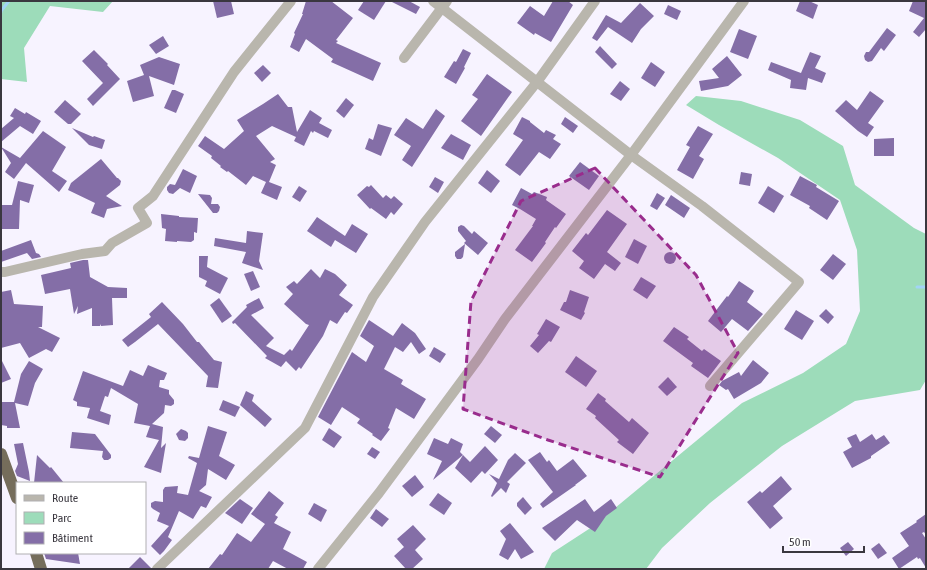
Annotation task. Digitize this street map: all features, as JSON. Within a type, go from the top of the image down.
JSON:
[{"type":"highway","points":[[1,454],[16,495]]},
{"type":"highway","points":[[36,554],[41,569]]},
{"type":"street","points":[[1,272],[82,254],[105,251],[112,243],[147,223],[138,208],[153,196],[234,72],[291,1]]},
{"type":"street","points":[[433,1],[444,5],[537,82],[631,155],[702,206],[799,282],[710,386]]},
{"type":"street","points":[[156,569],[305,428],[372,297],[425,222],[537,82],[595,1]]},
{"type":"street","points":[[318,569],[379,494],[478,359],[505,319],[631,155],[744,1]]},
{"type":"street","points":[[404,58],[444,5]]},
{"type":"highlighted area","points":[[595,168],[696,275],[738,353],[660,477],[548,440],[463,409],[471,301],[521,201]]},
{"type":"green space","points":[[1,1],[113,1],[103,12],[50,6],[24,48],[27,82],[1,79]]},
{"type":"green space","points":[[696,96],[741,101],[800,120],[843,146],[855,185],[914,228],[926,234],[926,380],[920,390],[855,401],[782,446],[710,503],[662,548],[646,569],[544,569],[552,553],[592,527],[742,403],[803,373],[846,344],[860,311],[857,250],[840,200],[778,158],[686,105]]},
{"type":"building","points":[[213,1],[231,1],[234,14],[217,18]]},
{"type":"building","points":[[306,1],[331,1],[353,18],[336,40],[338,41],[336,43],[381,63],[373,81],[331,62],[333,59],[306,39],[299,52],[290,47],[295,34],[294,33],[303,14]]},
{"type":"building","points":[[364,1],[386,1],[374,20],[358,10]]},
{"type":"building","points":[[390,1],[409,1],[420,7],[416,14]]},
{"type":"building","points":[[553,1],[568,1],[573,5],[551,42],[535,33],[534,35],[517,23],[530,6],[544,16]]},
{"type":"building","points":[[800,1],[809,1],[818,5],[813,19],[796,11]]},
{"type":"building","points":[[913,1],[926,1],[926,29],[919,37],[913,32],[924,18],[909,11]]},
{"type":"building","points":[[640,3],[654,16],[641,29],[632,43],[608,27],[597,41],[592,38],[606,15],[621,23]]},
{"type":"building","points":[[668,5],[681,11],[677,20],[664,14]]},
{"type":"building","points":[[887,28],[896,35],[884,51],[881,48],[872,61],[868,62],[865,60],[864,56],[866,52],[869,52]]},
{"type":"building","points":[[739,29],[757,36],[748,59],[730,52]]},
{"type":"building","points":[[163,36],[169,46],[156,54],[149,45]]},
{"type":"building","points":[[600,46],[617,64],[612,69],[595,52]]},
{"type":"building","points":[[463,49],[471,53],[456,84],[444,77],[454,61],[456,62]]},
{"type":"building","points":[[94,50],[120,79],[93,106],[87,99],[103,83],[82,61]]},
{"type":"building","points":[[810,52],[821,56],[815,68],[826,73],[822,83],[808,78],[806,90],[790,88],[791,80],[768,70],[771,62],[801,73]]},
{"type":"building","points":[[727,56],[742,75],[728,86],[701,91],[699,81],[719,78],[712,69]]},
{"type":"building","points":[[159,57],[180,64],[174,85],[149,76],[154,96],[133,102],[127,81],[144,75],[140,65]]},
{"type":"building","points":[[651,62],[665,72],[655,87],[641,78]]},
{"type":"building","points":[[263,65],[271,73],[262,82],[254,73]]},
{"type":"building","points":[[487,74],[512,92],[481,136],[461,121],[478,99],[472,95]]},
{"type":"building","points":[[620,81],[630,89],[621,101],[610,94]]},
{"type":"building","points":[[172,90],[184,94],[176,113],[164,108]]},
{"type":"building","points":[[870,91],[884,101],[868,123],[874,127],[867,137],[835,111],[846,100],[857,110]]},
{"type":"building","points":[[278,94],[288,107],[292,107],[297,132],[310,110],[322,118],[319,123],[332,130],[328,138],[311,131],[304,146],[294,141],[296,137],[272,126],[256,136],[275,159],[270,162],[276,165],[269,182],[282,187],[277,200],[261,193],[266,182],[253,176],[246,185],[228,171],[227,172],[220,167],[221,166],[211,158],[212,156],[198,146],[205,136],[224,149],[244,131],[237,120]]},
{"type":"building","points":[[346,98],[354,105],[344,118],[336,111]]},
{"type":"building","points":[[65,100],[81,114],[71,124],[68,124],[54,112]]},
{"type":"building","points":[[15,108],[25,114],[26,112],[41,121],[33,134],[20,126],[1,142],[1,129],[14,118],[10,116]]},
{"type":"building","points":[[436,109],[445,116],[412,167],[402,160],[411,146],[394,135],[406,118],[423,129]]},
{"type":"building","points":[[522,117],[530,121],[544,133],[546,130],[556,135],[553,139],[561,144],[550,159],[539,152],[520,176],[505,165],[523,140],[513,134]]},
{"type":"building","points":[[565,117],[578,126],[573,133],[561,124]]},
{"type":"building","points":[[378,124],[392,128],[381,156],[365,149],[369,138],[373,140]]},
{"type":"building","points":[[698,126],[713,134],[699,156],[704,159],[693,179],[677,170],[690,147],[686,145]]},
{"type":"building","points":[[72,128],[93,137],[94,136],[105,140],[102,149],[89,145]]},
{"type":"building","points":[[43,131],[66,147],[52,171],[67,181],[59,192],[26,163],[14,179],[5,172],[11,163],[1,147],[20,158]]},
{"type":"building","points":[[451,134],[471,145],[463,160],[441,148]]},
{"type":"building","points":[[894,138],[894,156],[874,156],[874,139]]},
{"type":"building","points":[[101,159],[121,181],[120,185],[106,196],[122,206],[107,209],[104,218],[91,213],[95,203],[68,190],[71,183]]},
{"type":"building","points":[[580,162],[599,176],[589,190],[569,176]]},
{"type":"building","points":[[183,169],[197,176],[190,193],[180,188],[173,194],[169,193],[167,187],[170,184],[175,185]]},
{"type":"building","points":[[487,170],[500,181],[491,193],[478,183]]},
{"type":"building","points":[[741,172],[752,174],[750,186],[739,184]]},
{"type":"building","points":[[800,176],[817,185],[816,187],[839,201],[827,220],[809,208],[810,206],[790,195]]},
{"type":"building","points":[[435,177],[444,182],[438,193],[429,187]]},
{"type":"building","points":[[18,181],[34,185],[29,203],[20,200],[19,229],[1,229],[1,205],[12,205]]},
{"type":"building","points":[[371,185],[383,198],[386,195],[391,199],[394,196],[403,204],[394,215],[391,212],[386,219],[371,208],[370,209],[357,195],[367,186],[369,187]]},
{"type":"building","points":[[299,186],[307,191],[300,202],[292,197]]},
{"type":"building","points":[[768,186],[784,196],[774,213],[758,203]]},
{"type":"building","points":[[521,188],[532,194],[534,192],[547,197],[546,200],[566,214],[556,228],[555,227],[545,242],[546,243],[532,262],[515,250],[533,226],[536,219],[512,205]]},
{"type":"building","points":[[657,193],[665,198],[657,210],[650,206]]},
{"type":"building","points":[[198,194],[210,195],[212,198],[211,204],[218,204],[220,207],[219,211],[217,213],[213,213]]},
{"type":"building","points":[[671,195],[690,208],[684,218],[665,205]]},
{"type":"building","points":[[607,210],[627,224],[607,252],[621,263],[615,271],[605,264],[594,279],[579,268],[584,261],[572,251],[586,233],[588,235]]},
{"type":"building","points":[[161,214],[198,218],[197,233],[194,232],[194,240],[191,242],[165,241],[166,229],[162,228]]},
{"type":"building","points":[[317,217],[345,236],[352,224],[368,234],[356,253],[335,240],[331,247],[307,231]]},
{"type":"building","points":[[461,225],[472,234],[474,231],[488,243],[478,255],[464,243],[466,241],[458,231],[458,227]]},
{"type":"building","points":[[247,231],[263,233],[259,261],[263,270],[242,263],[246,252],[214,246],[215,238],[246,243]]},
{"type":"building","points":[[634,239],[647,246],[638,264],[625,257]]},
{"type":"building","points":[[31,240],[36,253],[41,257],[32,259],[27,253],[1,262],[1,251]]},
{"type":"building","points":[[465,244],[463,257],[461,259],[457,259],[455,252]]},
{"type":"building","points":[[668,252],[672,252],[676,258],[672,264],[668,264],[664,260],[664,256]]},
{"type":"building","points":[[833,254],[846,264],[833,280],[820,270]]},
{"type":"building","points":[[199,256],[208,256],[207,267],[228,278],[220,294],[205,286],[207,281],[199,277]]},
{"type":"building","points":[[88,260],[90,277],[108,287],[127,288],[127,298],[112,298],[113,325],[101,326],[100,324],[100,326],[92,326],[92,308],[77,314],[78,306],[74,314],[70,289],[45,294],[41,275],[71,268],[70,263]]},
{"type":"building","points":[[311,269],[320,278],[325,269],[335,274],[347,285],[339,295],[353,305],[347,313],[345,312],[337,324],[330,320],[323,336],[301,369],[299,367],[296,371],[286,361],[281,367],[265,358],[267,356],[235,323],[233,324],[232,322],[247,307],[246,305],[259,298],[264,308],[251,315],[274,338],[266,346],[284,355],[290,349],[292,351],[309,325],[284,304],[293,294],[286,287],[294,281],[297,284]]},
{"type":"building","points":[[253,271],[260,287],[251,291],[244,274]]},
{"type":"building","points":[[641,277],[656,286],[647,299],[633,290]]},
{"type":"building","points":[[739,281],[754,291],[747,302],[763,314],[748,331],[732,319],[721,332],[708,321]]},
{"type":"building","points":[[11,290],[14,304],[43,306],[42,327],[38,327],[60,338],[52,352],[46,349],[29,358],[20,343],[1,348],[1,292]]},
{"type":"building","points":[[570,290],[589,297],[584,312],[585,313],[581,320],[560,310],[564,302],[566,302]]},
{"type":"building","points":[[219,298],[232,316],[222,323],[210,305]]},
{"type":"building","points":[[162,302],[214,360],[222,362],[218,388],[206,387],[208,376],[158,324],[128,347],[122,340],[151,317],[149,314]]},
{"type":"building","points":[[826,309],[834,317],[828,324],[819,316]]},
{"type":"building","points":[[796,310],[814,321],[802,340],[784,329]]},
{"type":"building","points":[[546,319],[560,327],[551,342],[549,341],[538,353],[530,346],[539,335],[537,334]]},
{"type":"building","points":[[369,320],[393,336],[402,323],[415,333],[426,349],[419,354],[411,342],[403,352],[395,347],[384,369],[403,380],[401,384],[426,399],[414,419],[396,408],[388,428],[390,429],[381,441],[357,423],[360,419],[342,407],[331,425],[318,417],[352,352],[366,362],[374,346],[360,336]]},
{"type":"building","points":[[674,327],[689,337],[687,339],[702,351],[704,349],[721,361],[708,378],[691,366],[693,363],[663,341]]},
{"type":"building","points":[[434,347],[446,354],[440,363],[429,356]]},
{"type":"building","points":[[576,356],[597,371],[586,387],[565,372]]},
{"type":"building","points":[[1,359],[11,379],[1,383]]},
{"type":"building","points":[[753,360],[769,373],[761,383],[734,399],[728,389],[726,390],[719,385],[722,381],[739,372],[741,376]]},
{"type":"building","points":[[29,361],[43,369],[35,383],[28,406],[15,403],[20,428],[7,428],[7,426],[1,425],[1,402],[14,402],[21,374]]},
{"type":"building","points":[[148,365],[167,373],[164,380],[160,380],[159,387],[169,390],[169,394],[174,400],[174,404],[171,406],[165,405],[164,413],[152,424],[163,427],[161,448],[166,443],[161,473],[144,467],[159,440],[146,437],[150,426],[134,423],[138,404],[111,388],[108,397],[105,396],[100,411],[111,415],[109,425],[87,418],[90,408],[77,406],[77,402],[73,400],[83,371],[123,386],[130,370],[143,376]]},
{"type":"building","points":[[668,377],[677,387],[667,396],[658,387]]},
{"type":"building","points":[[246,391],[254,395],[252,401],[272,419],[265,427],[240,405]]},
{"type":"building","points":[[598,393],[629,422],[632,418],[649,433],[633,454],[617,442],[619,440],[595,418],[596,416],[586,409]]},
{"type":"building","points":[[223,400],[240,407],[235,417],[219,410]]},
{"type":"building","points":[[208,426],[227,432],[219,456],[235,465],[226,480],[208,469],[206,485],[199,491],[212,497],[206,508],[201,506],[193,519],[179,511],[168,537],[172,540],[160,555],[151,546],[169,526],[157,521],[160,513],[151,507],[151,503],[155,501],[163,502],[163,490],[165,487],[178,486],[177,493],[188,495],[197,463],[188,458],[189,456],[199,458]]},
{"type":"building","points":[[491,426],[502,435],[495,443],[484,434]]},
{"type":"building","points":[[329,428],[342,437],[334,448],[322,440]]},
{"type":"building","points":[[181,429],[188,433],[188,438],[185,441],[179,440],[176,434]]},
{"type":"building","points":[[72,432],[95,434],[111,455],[111,458],[104,460],[102,457],[103,451],[70,448]]},
{"type":"building","points":[[856,434],[860,442],[872,434],[876,440],[884,435],[890,443],[871,456],[871,458],[852,468],[843,452],[852,447],[847,438]]},
{"type":"building","points":[[434,438],[448,444],[451,438],[463,444],[460,452],[463,455],[433,480],[442,461],[427,454]]},
{"type":"building","points":[[23,443],[30,481],[17,476],[15,471],[18,464],[14,444]]},
{"type":"building","points":[[485,446],[498,460],[485,474],[482,471],[471,483],[455,468],[463,455],[470,462]]},
{"type":"building","points":[[372,447],[380,452],[375,459],[367,454]]},
{"type":"building","points":[[540,452],[547,462],[549,460],[557,471],[573,459],[587,476],[543,508],[540,504],[553,492],[528,460]]},
{"type":"building","points":[[515,453],[526,463],[507,482],[510,484],[506,493],[501,488],[492,497],[491,496],[497,483],[489,474],[499,479],[508,460]]},
{"type":"building","points":[[37,455],[50,468],[51,467],[63,482],[34,482]]},
{"type":"building","points":[[415,475],[424,487],[412,497],[402,486]]},
{"type":"building","points":[[781,476],[792,489],[773,506],[783,518],[770,529],[747,502],[760,491],[762,493]]},
{"type":"building","points":[[269,491],[284,503],[275,515],[278,517],[274,523],[291,532],[283,549],[307,562],[303,569],[288,569],[273,561],[268,569],[208,569],[220,554],[222,555],[237,533],[251,542],[265,524],[251,514]]},
{"type":"building","points":[[438,493],[452,503],[444,515],[429,505]]},
{"type":"building","points":[[523,497],[532,508],[525,515],[517,506],[517,503]]},
{"type":"building","points":[[240,499],[253,508],[242,524],[225,513]]},
{"type":"building","points":[[585,499],[594,512],[611,499],[617,508],[606,516],[595,532],[577,520],[555,541],[542,528]]},
{"type":"building","points":[[314,503],[327,510],[321,522],[308,514]]},
{"type":"building","points":[[376,509],[389,519],[382,527],[370,518]]},
{"type":"building","points":[[926,514],[926,535],[924,532],[922,533],[926,539],[926,568],[920,558],[918,559],[917,557],[899,569],[892,558],[909,546],[900,533]]},
{"type":"building","points":[[510,523],[534,552],[521,559],[515,549],[508,560],[499,555],[506,539],[500,531]]},
{"type":"building","points":[[413,525],[426,539],[415,550],[423,559],[412,569],[406,569],[394,556],[404,547],[397,539]]},
{"type":"building","points":[[848,542],[854,549],[846,556],[840,548]]},
{"type":"building","points":[[879,543],[887,553],[878,559],[871,549]]},
{"type":"building","points":[[44,554],[78,554],[80,564],[46,559]]},
{"type":"building","points":[[140,557],[151,569],[128,569]]},
{"type":"waterway","points":[[1,12],[9,1]]},
{"type":"waterway","points":[[917,287],[926,287]]}]
